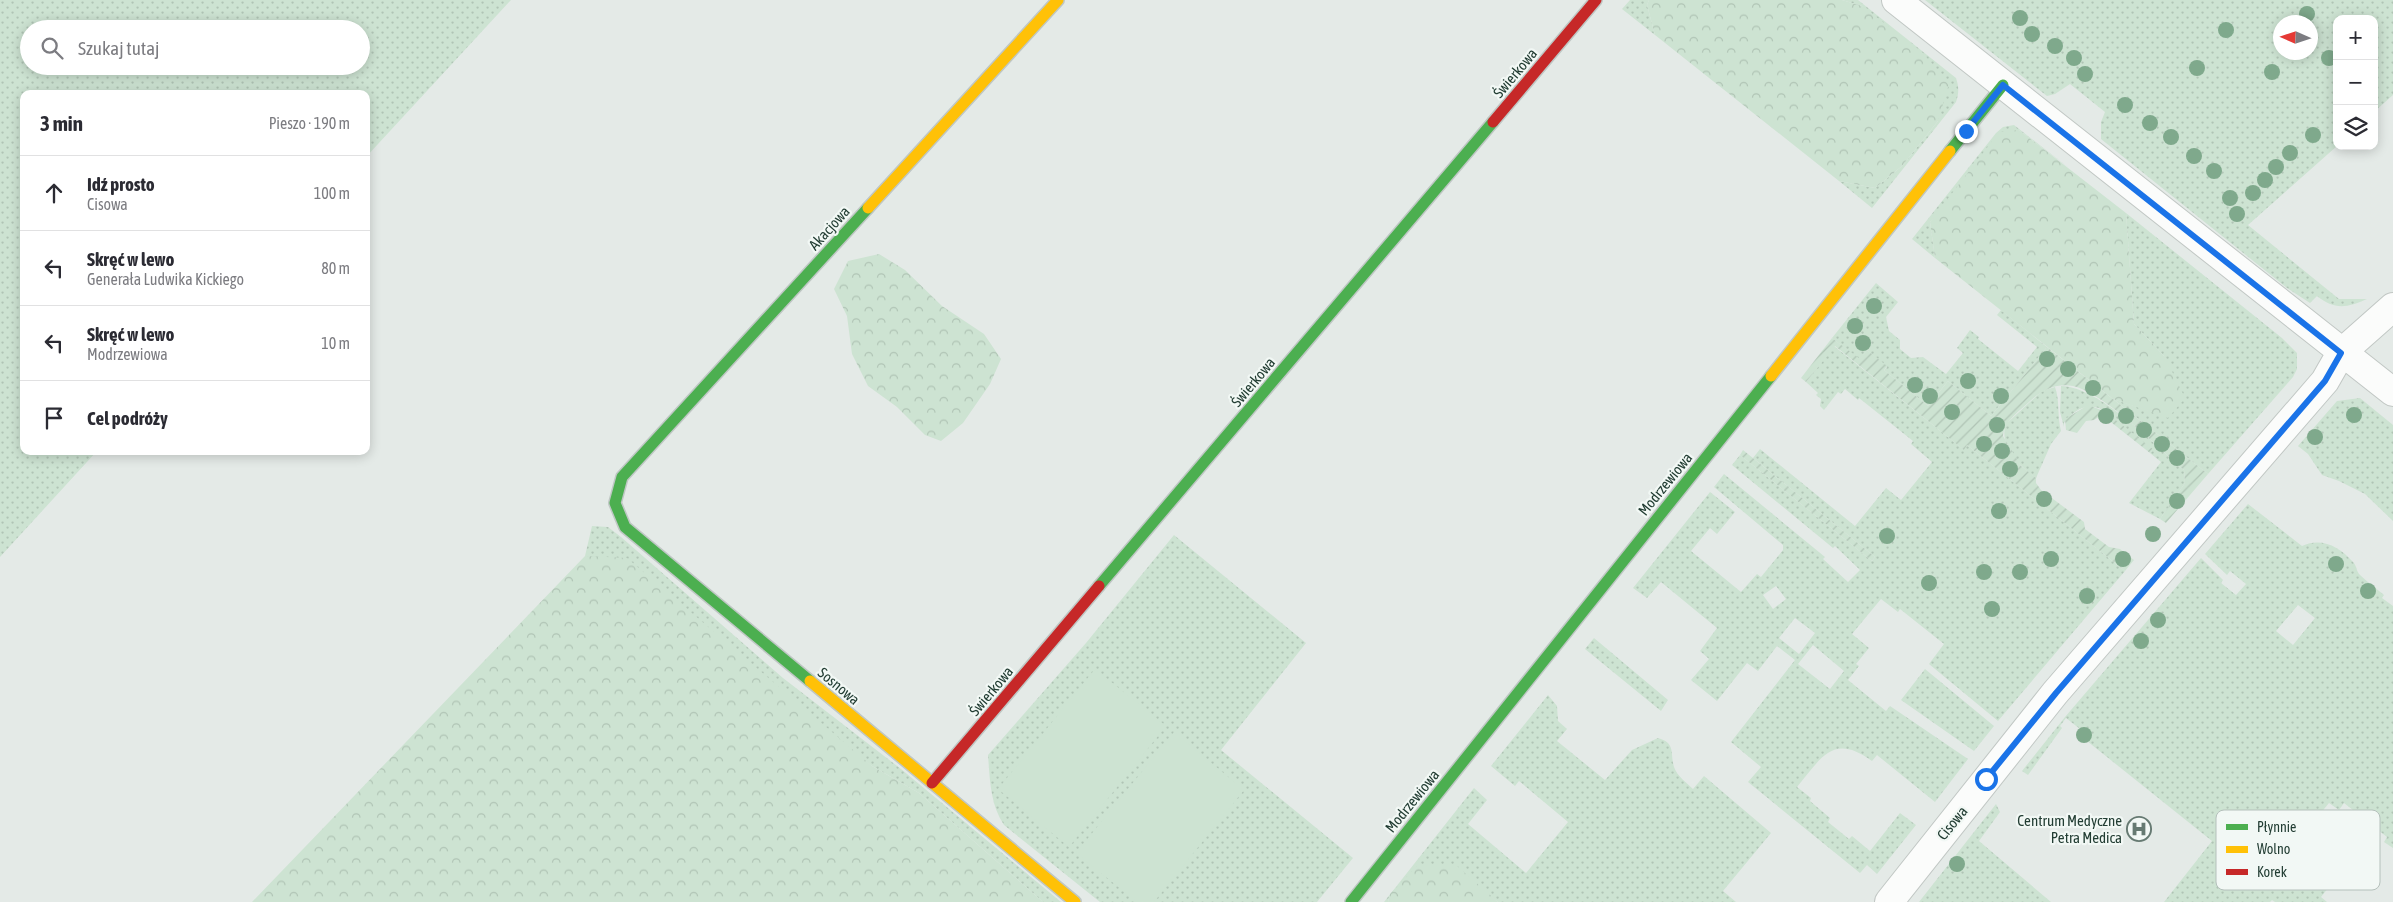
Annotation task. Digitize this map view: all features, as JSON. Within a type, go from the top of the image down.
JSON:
[{"type":"street","name":"Akacjowa","points":[[622,477],[1058,0]]},
{"type":"street","name":"Świerkowa","points":[[932,783],[1596,0]]},
{"type":"street","points":[[1896,0],[2341,353],[2393,392]]},
{"type":"street","name":"Modrzewiowa","points":[[1351,902],[2003,85]]},
{"type":"street","name":"Cisowa","points":[[1889,902],[2056,693],[2325,381],[2341,353],[2393,307]]},
{"type":"street","name":"Sosnowa","points":[[622,477],[615,502],[625,527],[1075,902]]},
{"type":"green space","points":[[0,0],[511,0],[370,153],[370,90],[20,90],[20,455],[93,455],[0,557]]},
{"type":"green space","points":[[1630,0],[1649,0],[1647,5],[1655,35],[1622,9]]},
{"type":"green space","points":[[1649,0],[1842,0],[1862,6],[1922,52],[1949,84],[1938,121],[1902,166],[1875,188],[1839,181],[1655,35],[1647,5]]},
{"type":"green space","points":[[1842,0],[1858,0],[1956,78],[1958,87],[1956,102],[1872,208],[1839,181],[1875,188],[1902,166],[1938,121],[1862,6]]},
{"type":"green space","points":[[1925,0],[2393,0],[2393,95],[2378,108],[2378,15],[2333,15],[2333,150],[2248,225],[2339,299],[2367,299],[2347,306],[2341,306],[2329,304],[2317,296],[2310,303],[2287,288],[2101,139],[2101,122],[2105,112],[2070,84],[2055,94],[2047,96]]},
{"type":"green space","points":[[2014,125],[2069,168],[2019,130],[1930,222],[1935,258],[1912,239],[1996,133],[2003,127]]},
{"type":"green space","points":[[2019,130],[2126,213],[2134,324],[2165,357],[2185,398],[2168,418],[2113,399],[1935,258],[1930,222],[1999,132]]},
{"type":"green space","points":[[2126,213],[2282,338],[2297,353],[2297,369],[2293,377],[2208,474],[2113,399],[2168,417],[2165,357],[2134,324]]},
{"type":"green space","points":[[879,254],[905,270],[942,306],[984,334],[1001,359],[990,384],[963,423],[941,441],[925,435],[897,407],[868,386],[852,354],[847,316],[834,289],[848,261]]},
{"type":"green space","points":[[1876,283],[1898,302],[1886,317],[1889,331],[1900,340],[1900,349],[1911,358],[1923,357],[1946,374],[1963,353],[1957,348],[1970,330],[1979,337],[1978,339],[2018,371],[2037,347],[1997,315],[2001,310],[2047,347],[1991,416],[1948,381],[1928,406],[1884,370],[1887,367],[1867,350],[1860,360],[1832,338]]},
{"type":"green space","points":[[1832,338],[1860,359],[1867,350],[1887,366],[1884,370],[1928,406],[1948,381],[1991,416],[2047,347],[2208,474],[2166,523],[2160,519],[2185,483],[2184,470],[2131,422],[2100,399],[2073,386],[2054,387],[2038,395],[2012,418],[2006,426],[2003,436],[2021,466],[2036,478],[2036,483],[2041,490],[2084,522],[2085,529],[2109,547],[2120,549],[2134,560],[2125,571],[1967,445],[1964,450],[1835,346],[1806,382],[1801,378]]},
{"type":"green space","points":[[1834,346],[1963,449],[1967,445],[2125,571],[1998,721],[1929,664],[1944,644],[1900,609],[1898,612],[1881,599],[1852,634],[1869,648],[1856,664],[1859,666],[1848,680],[1886,711],[1890,706],[1968,759],[1935,802],[1877,755],[1872,761],[1859,753],[1847,749],[1829,752],[1821,758],[1797,787],[1811,798],[1810,801],[1830,818],[1828,822],[1849,839],[1852,836],[1870,851],[1900,813],[1916,825],[1877,874],[1867,865],[1860,873],[1748,782],[1761,767],[1731,742],[1795,660],[1777,646],[1758,671],[1747,663],[1717,701],[1691,680],[1709,659],[1700,651],[1717,628],[1661,582],[1647,598],[1633,588],[1710,492],[1735,512],[1717,534],[1710,528],[1691,551],[1741,592],[1757,574],[1761,577],[1783,550],[1783,545],[1714,487],[1724,474],[1825,557],[1823,559],[1848,582],[1860,570],[1835,546],[1833,548],[1732,465],[1740,455],[1872,561],[1875,557],[1753,458],[1760,449],[1855,526],[1886,488],[1901,500],[1932,462],[1911,444],[1913,441],[1845,389],[1841,394],[1838,392],[1824,410],[1820,406],[1821,399],[1816,395],[1818,393],[1806,382]],"holes":[[[1776,586],[1786,599],[1773,609],[1763,595]],[[1795,618],[1815,633],[1799,654],[1779,638]],[[1813,645],[1844,671],[1830,689],[1798,664]]]},
{"type":"green space","points":[[2061,386],[2076,389],[2109,406],[2142,432],[2184,470],[2185,483],[2160,519],[2129,503],[2161,462],[2150,453],[2153,450],[2099,408],[2088,407],[2079,410],[2071,415],[2064,423],[2064,427],[2060,412]]},
{"type":"green space","points":[[2055,387],[2061,431],[2051,444],[2036,478],[2023,468],[2012,454],[2004,432],[2006,424],[2042,391]]},
{"type":"green space","points":[[2360,398],[2393,425],[2393,521],[2365,494],[2322,475],[2308,454],[2298,446],[2337,401]]},
{"type":"green space","points":[[2088,405],[2104,411],[2154,450],[2150,453],[2102,415],[2094,420],[2086,421],[2077,433],[2066,430],[2065,419]]},
{"type":"green space","points":[[1743,450],[1875,557],[1872,561],[1740,455]]},
{"type":"green space","points":[[2248,504],[2302,546],[2316,542],[2342,551],[2354,564],[2360,575],[2384,595],[2382,598],[2393,606],[2393,848],[2384,842],[2387,837],[2380,831],[2380,810],[2353,810],[2344,803],[2339,810],[2329,803],[2323,810],[2216,810],[2216,890],[2327,890],[2321,897],[2327,902],[2275,902],[2272,900],[2270,902],[2164,902],[2212,841],[2077,733],[2080,729],[2066,718],[2060,726],[2062,728],[2028,775],[2022,771],[2065,717],[2201,558],[2223,580],[2221,583],[2236,595],[2246,584],[2230,571],[2227,575],[2205,554]],"holes":[[[2298,605],[2315,618],[2293,645],[2276,631]]]},
{"type":"green space","points":[[592,526],[608,527],[621,537],[783,678],[901,769],[1061,902],[1043,902],[919,793],[872,766],[585,556]]},
{"type":"green space","points":[[1174,535],[1306,643],[1221,750],[1353,858],[1317,902],[1100,902],[1004,825],[999,817],[991,792],[988,755],[1086,643]]},
{"type":"green space","points":[[585,556],[627,558],[872,766],[919,793],[1043,902],[252,902]]},
{"type":"green space","points":[[1594,638],[1668,700],[1661,711],[1585,649]]},
{"type":"green space","points":[[1095,669],[1166,726],[1069,847],[998,789]]},
{"type":"green space","points":[[1925,669],[1994,726],[1974,751],[1901,700]]},
{"type":"green space","points":[[1548,695],[1557,706],[1558,721],[1567,729],[1557,741],[1605,780],[1632,750],[1658,738],[1668,743],[1675,770],[1693,789],[1704,776],[1771,833],[1723,891],[1736,902],[1498,902],[1489,895],[1390,894],[1474,788],[1487,800],[1468,824],[1526,873],[1568,822],[1519,781],[1515,786],[1491,766]]},
{"type":"green space","points":[[1174,732],[1244,790],[1154,902],[1137,902],[1076,853]]},
{"type":"green space","points":[[1996,804],[2000,812],[1979,841],[2051,902],[1919,902]]},
{"type":"green space","points":[[1456,865],[1498,902],[1388,902],[1390,894],[1417,866]]},
{"type":"traffic: fast","points":[[1950,151],[2003,85]]},
{"type":"traffic: fast","points":[[1099,586],[1493,122]]},
{"type":"traffic: fast","points":[[810,681],[625,527],[615,503],[622,477],[868,208]]},
{"type":"traffic: fast","points":[[1351,902],[1771,376]]},
{"type":"traffic: slow","points":[[868,208],[1058,0]]},
{"type":"traffic: slow","points":[[1771,376],[1950,151]]},
{"type":"traffic: slow","points":[[810,681],[1075,902]]},
{"type":"traffic: jam","points":[[1493,122],[1596,0]]},
{"type":"traffic: jam","points":[[932,783],[1099,586]]},
{"type":"place","name":"Centrum Medyczne Petra Medica","points":[[2139,829]]},
{"type":"route","points":[[1966,131],[2003,85],[2341,353],[2325,381],[2056,693],[1986,779]]}]
